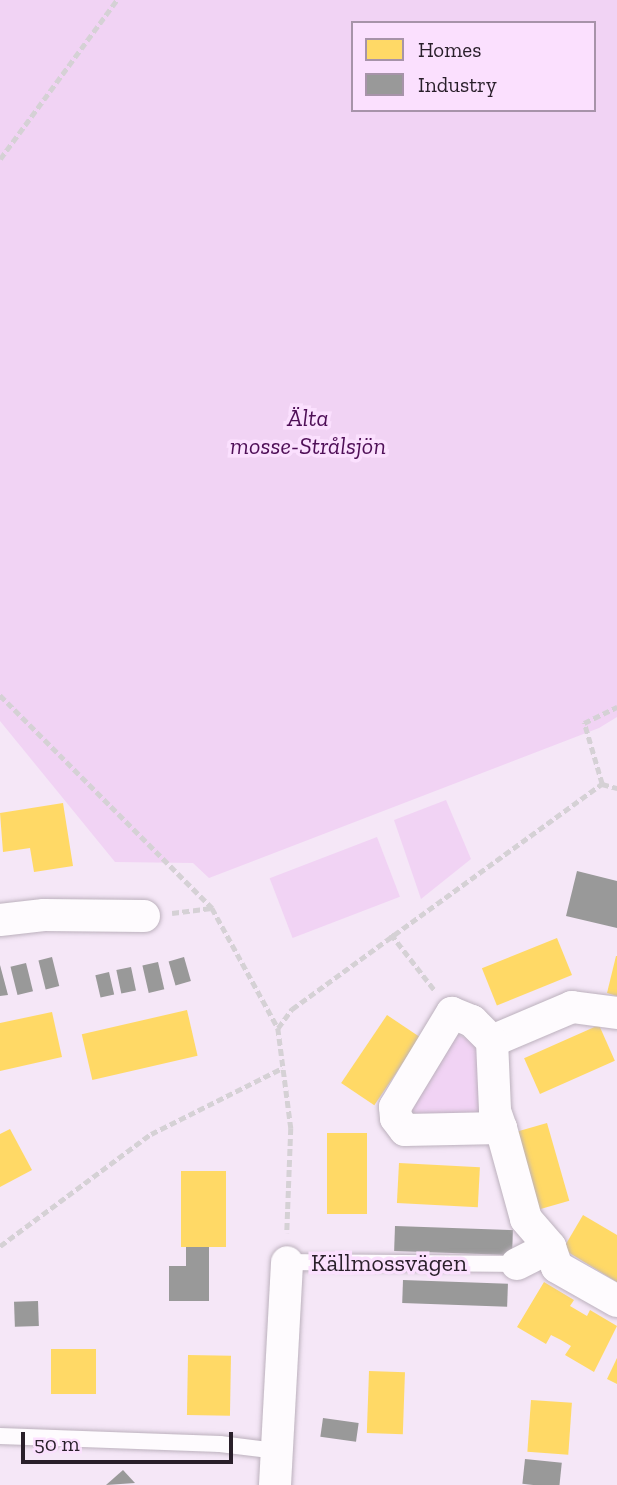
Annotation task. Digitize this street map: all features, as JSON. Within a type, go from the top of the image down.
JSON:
[{"type":"street","points":[[0,920],[44,915],[144,916]]},
{"type":"street","points":[[492,1041],[572,1007],[617,1013]]},
{"type":"street","points":[[501,1128],[405,1130],[396,1118],[395,1107],[452,1013],[472,1020],[492,1041],[501,1128],[526,1219],[550,1247],[557,1267],[617,1301]]},
{"type":"street","name":"Källmossvägen","points":[[517,1264],[550,1247]]},
{"type":"street","name":"Källmossvägen","points":[[275,1485],[287,1262]]},
{"type":"lane","name":"Källmossvägen","points":[[287,1262],[517,1264]]},
{"type":"lane","points":[[0,1436],[220,1444],[275,1451]]},
{"type":"path","points":[[0,159],[117,0]]},
{"type":"path","points":[[0,695],[212,908],[278,1028],[291,1128],[287,1262]]},
{"type":"path","points":[[602,784],[584,723],[617,707]]},
{"type":"path","points":[[278,1028],[292,1009],[391,934],[602,784]]},
{"type":"path","points":[[602,784],[617,788]]},
{"type":"path","points":[[144,916],[212,908]]},
{"type":"path","points":[[391,934],[452,1013]]},
{"type":"path","points":[[0,1245],[151,1134],[282,1068]]},
{"type":"green space","name":"Älta mosse-Strålsjön","points":[[0,0],[617,0],[617,717],[599,728],[209,878],[193,863],[115,862],[0,721]]},
{"type":"green space","points":[[446,800],[471,859],[421,899],[394,820]]},
{"type":"green space","points":[[377,837],[400,897],[293,938],[270,878]]},
{"type":"green space","points":[[454,1033],[478,1043],[481,1113],[473,1119],[420,1116],[411,1111]]},
{"type":"building: Homes","points":[[63,803],[73,866],[34,872],[30,848],[3,852],[0,813]]},
{"type":"building: Homes","points":[[557,938],[572,975],[497,1005],[482,968]]},
{"type":"building: Homes","points":[[617,956],[617,996],[607,993]]},
{"type":"building: Homes","points":[[187,1010],[198,1056],[92,1080],[82,1034]]},
{"type":"building: Homes","points":[[52,1012],[62,1057],[0,1071],[0,1023]]},
{"type":"building: Homes","points":[[387,1015],[420,1037],[374,1105],[341,1083]]},
{"type":"building: Homes","points":[[599,1025],[615,1061],[540,1094],[524,1058]]},
{"type":"building: Homes","points":[[547,1123],[569,1201],[532,1212],[510,1134]]},
{"type":"building: Homes","points":[[10,1129],[32,1170],[0,1187],[0,1134]]},
{"type":"building: Homes","points":[[327,1133],[367,1133],[367,1214],[327,1214]]},
{"type":"building: Homes","points":[[399,1163],[480,1167],[478,1207],[397,1203]]},
{"type":"building: Homes","points":[[181,1171],[226,1171],[226,1247],[181,1247]]},
{"type":"building: Homes","points":[[583,1215],[617,1235],[617,1282],[563,1249]]},
{"type":"building: Homes","points":[[544,1282],[574,1300],[570,1306],[587,1316],[590,1310],[617,1326],[594,1372],[565,1355],[571,1346],[561,1340],[551,1335],[546,1344],[517,1327]]},
{"type":"building: Homes","points":[[51,1349],[96,1349],[96,1394],[51,1394]]},
{"type":"building: Homes","points":[[188,1355],[231,1356],[230,1416],[187,1415]]},
{"type":"building: Homes","points":[[617,1358],[617,1384],[607,1379]]},
{"type":"building: Homes","points":[[369,1371],[405,1372],[403,1434],[367,1433]]},
{"type":"building: Homes","points":[[531,1400],[572,1403],[568,1455],[527,1452]]},
{"type":"building: Industry","points":[[577,871],[617,881],[617,928],[566,916]]},
{"type":"building: Industry","points":[[52,957],[59,986],[46,989],[38,960]]},
{"type":"building: Industry","points":[[184,957],[191,981],[176,985],[169,961]]},
{"type":"building: Industry","points":[[158,962],[164,989],[149,993],[142,966]]},
{"type":"building: Industry","points":[[26,963],[33,991],[17,995],[10,967]]},
{"type":"building: Industry","points":[[0,965],[8,995],[0,996]]},
{"type":"building: Industry","points":[[131,967],[136,990],[121,994],[116,970]]},
{"type":"building: Industry","points":[[109,972],[114,994],[101,998],[95,975]]},
{"type":"building: Industry","points":[[395,1226],[513,1230],[512,1255],[394,1251]]},
{"type":"building: Industry","points":[[186,1247],[209,1247],[209,1301],[169,1301],[169,1266],[186,1266]]},
{"type":"building: Industry","points":[[403,1280],[508,1284],[507,1307],[402,1303]]},
{"type":"building: Industry","points":[[38,1301],[39,1326],[15,1327],[14,1302]]},
{"type":"building: Industry","points":[[323,1418],[359,1423],[356,1442],[320,1437]]},
{"type":"building: Industry","points":[[525,1459],[562,1463],[559,1485],[522,1484]]},
{"type":"building: Industry","points":[[123,1470],[135,1483],[106,1485]]}]
